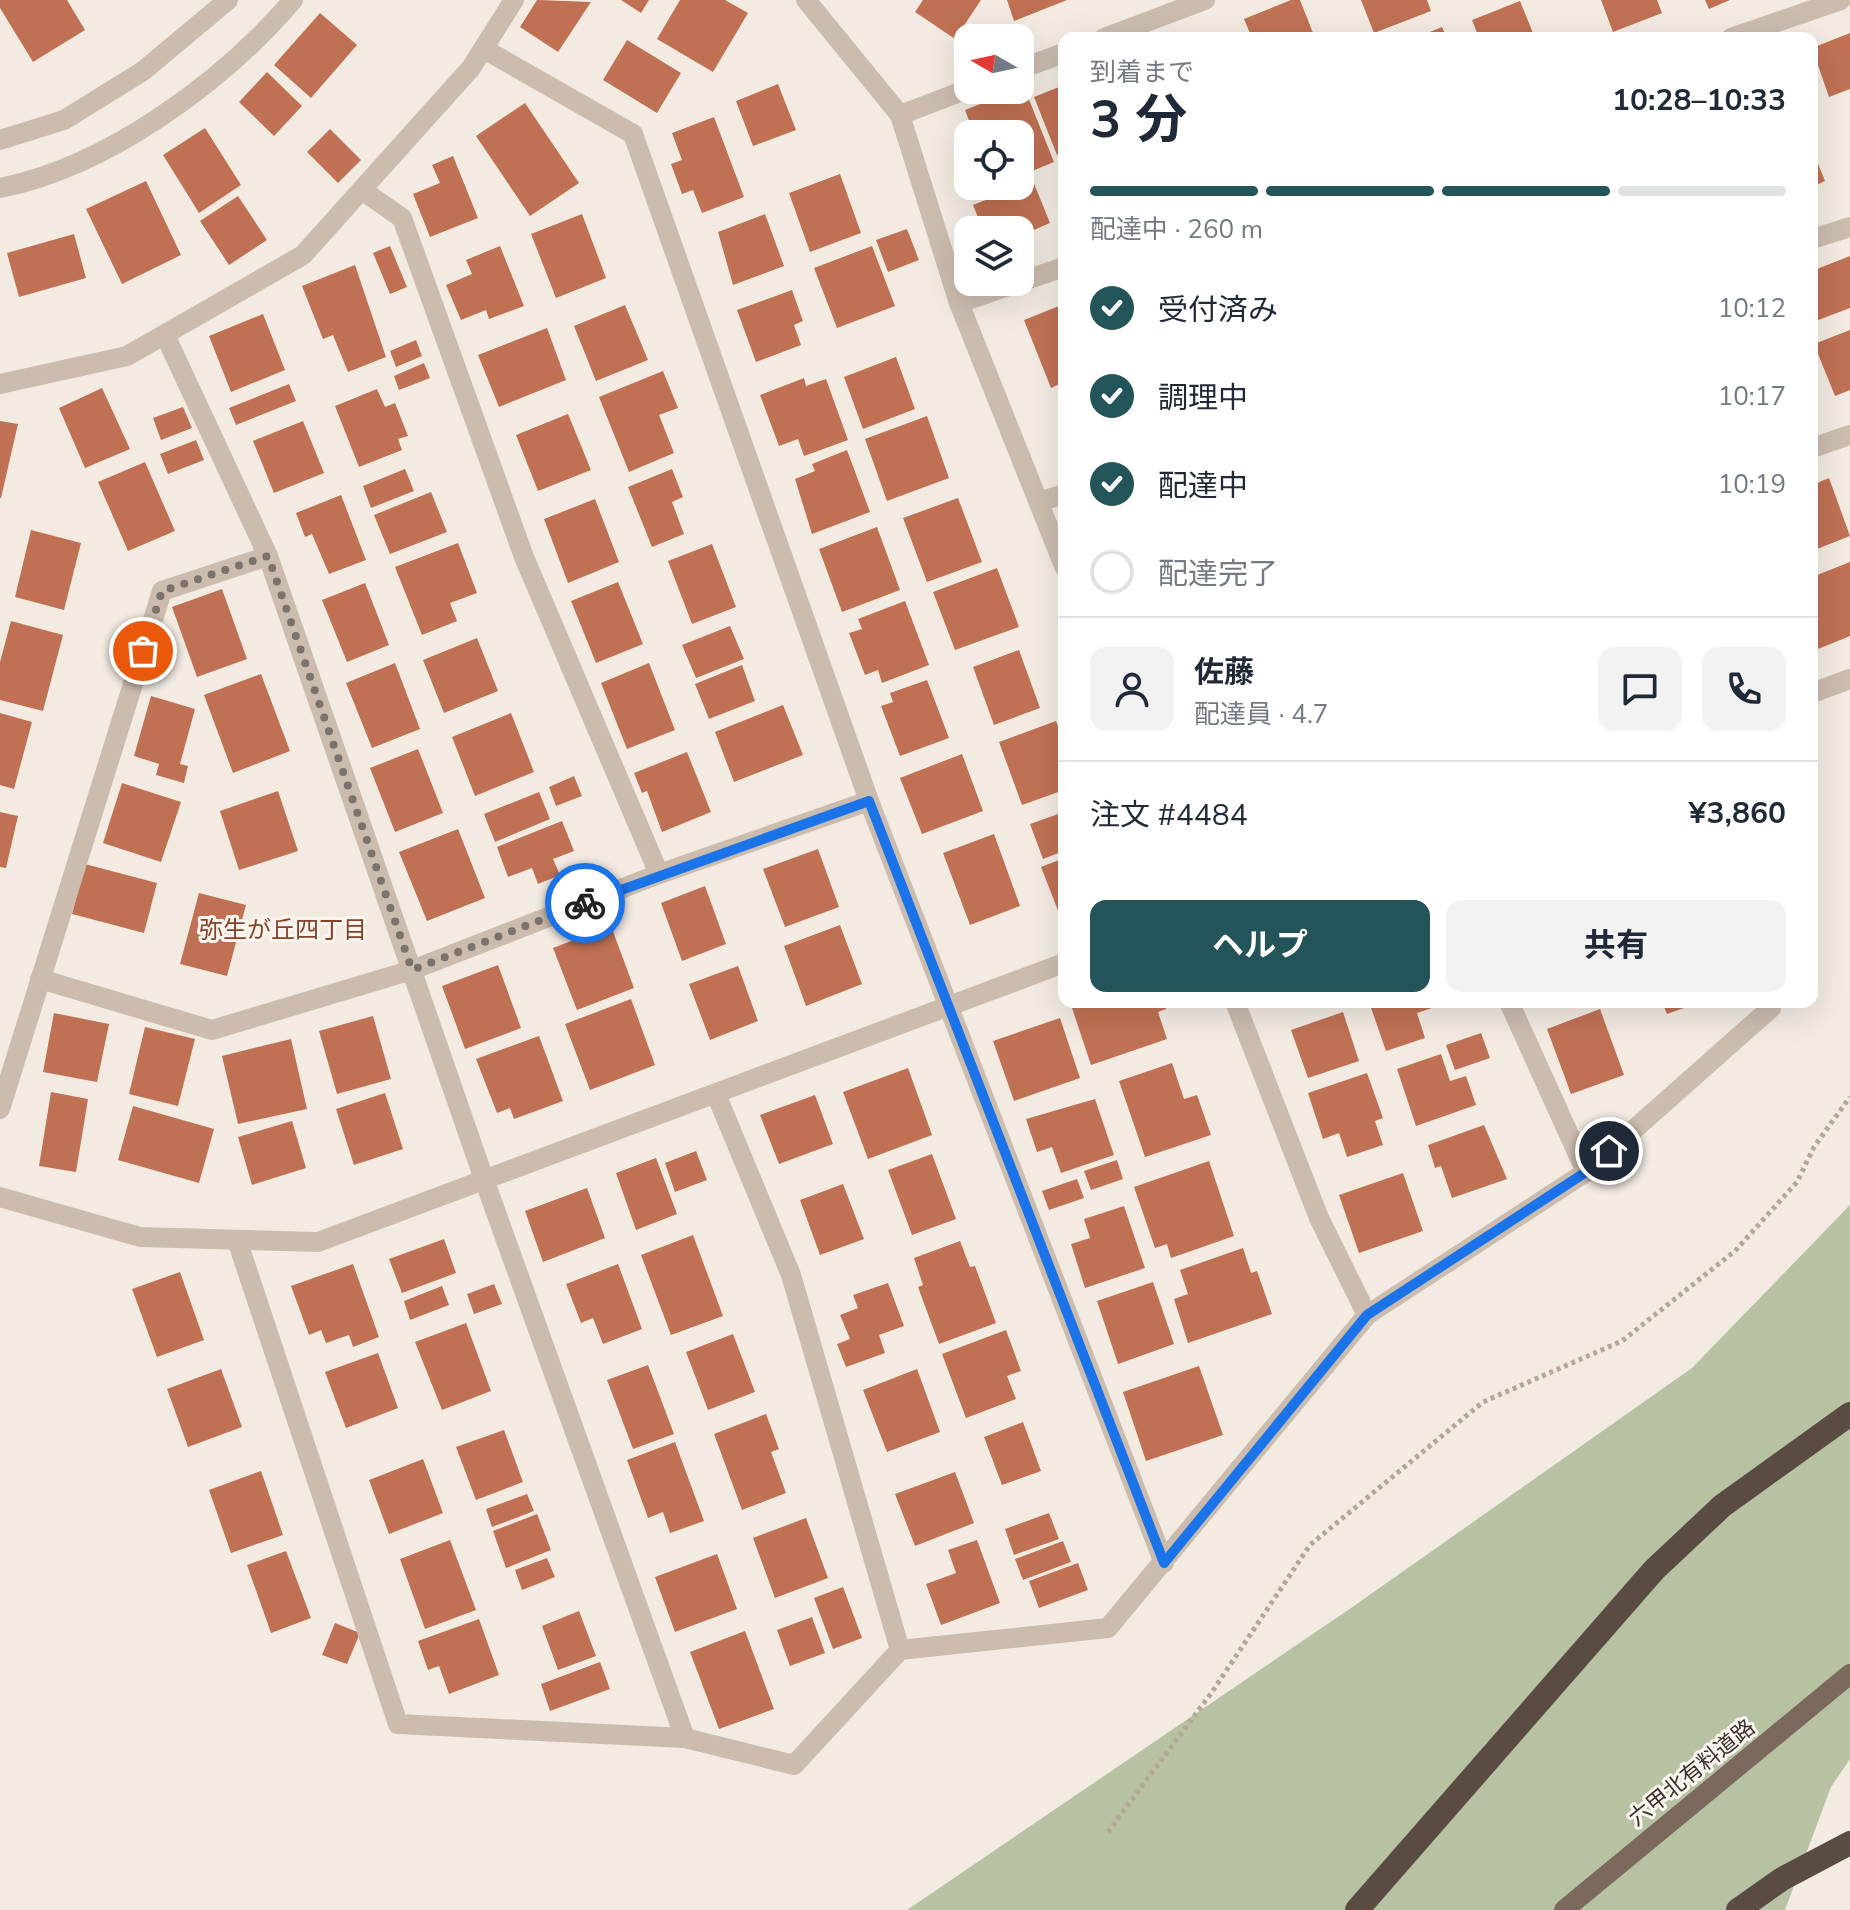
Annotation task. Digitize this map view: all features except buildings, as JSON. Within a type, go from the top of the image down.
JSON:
[{"type":"highway","points":[[1357,1910],[1654,1570],[1722,1506],[1850,1414]]},
{"type":"highway","points":[[1738,1910],[1782,1879],[1850,1843]]},
{"type":"main road","name":"六甲北有料道路","points":[[1564,1910],[1850,1674]]},
{"type":"street","points":[[0,140],[64,120],[143,71],[228,0]]},
{"type":"street","points":[[0,188],[18,185],[109,147],[190,98],[293,0]]},
{"type":"street","points":[[0,384],[127,356],[303,255],[484,49],[514,0]]},
{"type":"street","points":[[806,0],[900,115],[959,303],[1058,551]]},
{"type":"street","points":[[1120,32],[1205,0]]},
{"type":"street","points":[[1748,32],[1841,0]]},
{"type":"street","points":[[484,49],[633,134],[869,801],[1164,1563]]},
{"type":"street","points":[[1034,64],[1058,55]]},
{"type":"street","points":[[900,115],[954,94]]},
{"type":"street","points":[[362,190],[402,218],[524,557],[659,874]]},
{"type":"street","points":[[1818,237],[1850,227]]},
{"type":"street","points":[[1034,277],[1058,269]]},
{"type":"street","points":[[959,303],[979,296]]},
{"type":"street","points":[[165,335],[268,556],[485,1182],[685,1738]]},
{"type":"street","points":[[1818,446],[1850,435]]},
{"type":"street","points":[[1039,502],[1058,496]]},
{"type":"street","points":[[0,1109],[162,591],[268,556]]},
{"type":"street","points":[[1818,691],[1850,679]]},
{"type":"street","points":[[40,979],[212,1030],[412,970],[659,874],[869,801]]},
{"type":"street","points":[[0,1197],[140,1237],[318,1242],[1058,965]]},
{"type":"street","points":[[1237,1008],[1319,1218],[1367,1315]]},
{"type":"street","points":[[1512,1008],[1586,1172]]},
{"type":"street","points":[[237,1240],[398,1724],[685,1738],[794,1765],[900,1650],[1108,1628],[1367,1315],[1586,1172],[1771,1008]]},
{"type":"street","points":[[716,1094],[791,1275],[900,1650]]},
{"type":"path","points":[[1108,1832],[1212,1692],[1310,1545],[1483,1402],[1622,1341],[1735,1251],[1797,1182],[1814,1147],[1850,1097]]},
{"type":"green space","points":[[1850,1205],[1850,1759],[1831,1787],[1785,1910],[907,1910],[1351,1608],[1692,1368]]},
{"type":"way so far","points":[[143,651],[162,591],[268,556],[412,970],[585,903]]},
{"type":"district","name":"弥生が丘四丁目","points":[[283,930]]},
{"type":"route","points":[[585,903],[869,801],[1164,1563],[1367,1315],[1586,1172],[1609,1151]]}]
